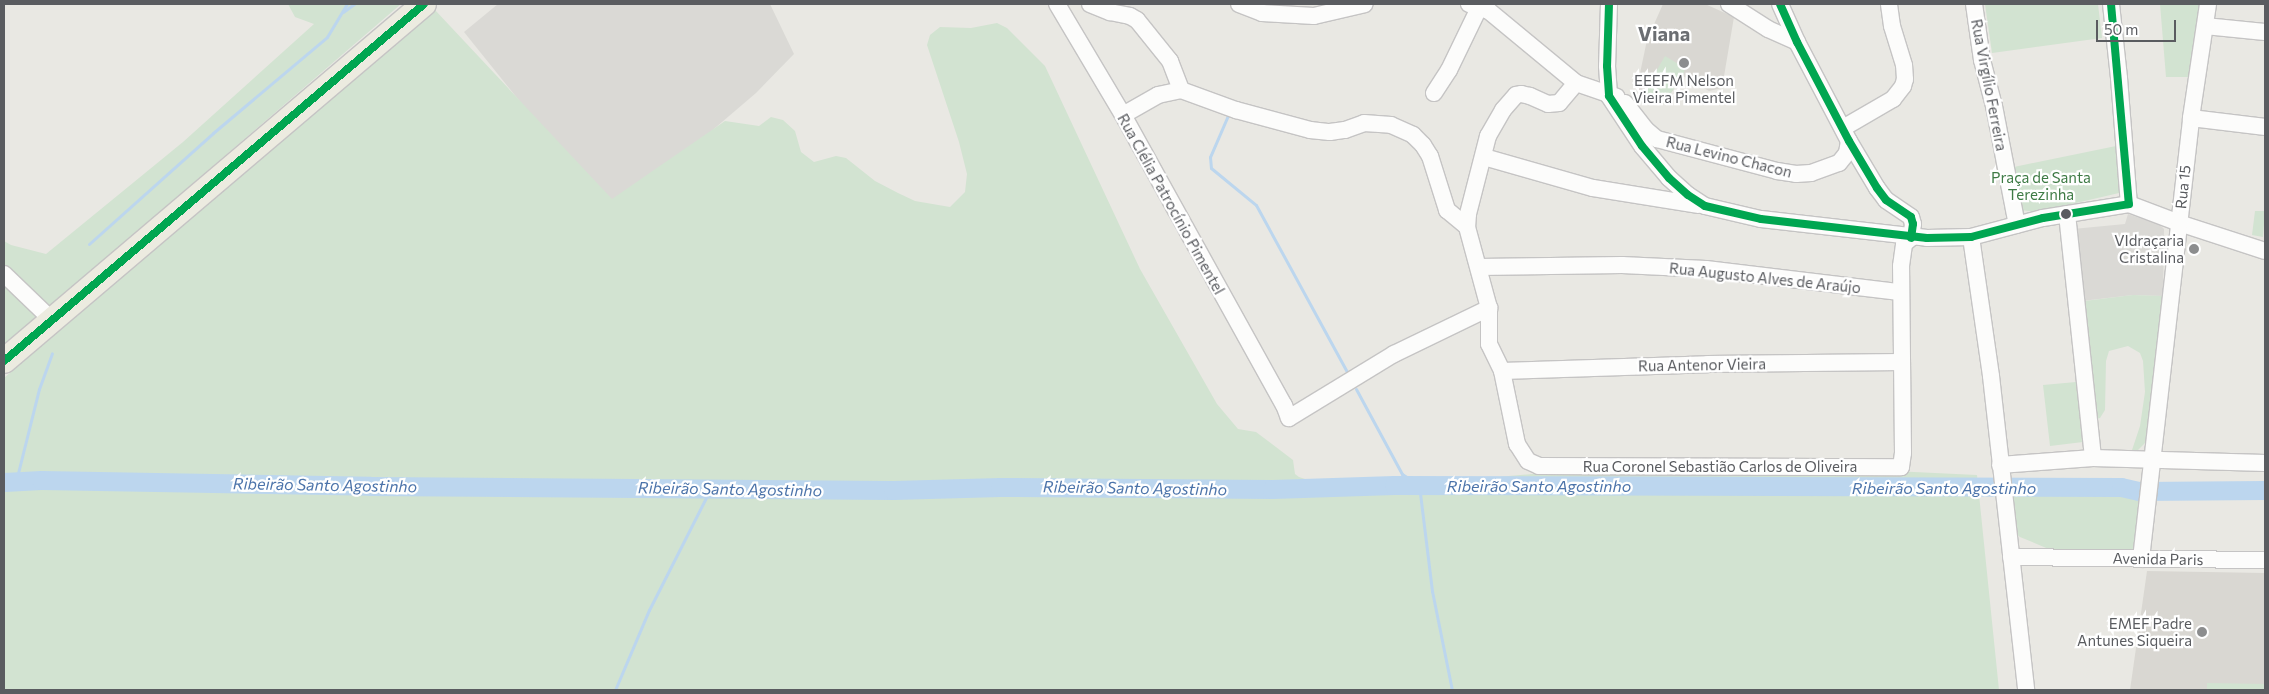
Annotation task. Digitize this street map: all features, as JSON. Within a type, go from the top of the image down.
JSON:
[{"type":"highway","points":[[4,361],[424,4]]},
{"type":"street","name":"Rua Clélia Patrocínio Pimentel","points":[[1057,4],[1123,115],[1284,405],[1289,418],[1394,354],[1489,308]]},
{"type":"street","points":[[1090,4],[1110,12],[1130,16],[1137,20],[1170,61],[1181,90]]},
{"type":"street","points":[[1239,4],[1262,13],[1287,16],[1314,16],[1365,4]]},
{"type":"street","points":[[1609,4],[1607,50],[1615,96],[1642,146],[1669,178],[1688,195],[1705,206]]},
{"type":"street","points":[[1729,4],[1768,29],[1797,42]]},
{"type":"street","points":[[1780,4],[1797,42],[1846,134],[1886,200],[1911,217],[1913,224],[1911,238],[1904,244],[1902,251],[1900,292],[1902,362]]},
{"type":"street","points":[[1846,134],[1893,99],[1906,79],[1904,65],[1892,26],[1889,4]]},
{"type":"street","name":"Rua Virgílio Ferreira","points":[[1974,4],[1982,60],[1994,106],[2017,225]]},
{"type":"street","points":[[2111,4],[2120,78],[2129,204]]},
{"type":"street","name":"Rua 15","points":[[2141,559],[2191,118],[2208,4]]},
{"type":"street","points":[[1434,93],[1449,70],[1483,6],[1576,83],[1615,96]]},
{"type":"street","points":[[2205,26],[2265,32]]},
{"type":"street","points":[[1502,371],[1489,344],[1489,308],[1468,227],[1469,207],[1484,157],[1488,136],[1503,110],[1516,96],[1526,94],[1553,105],[1563,100],[1576,83]]},
{"type":"street","points":[[1123,115],[1158,95],[1181,90],[1236,110],[1310,130],[1330,132],[1345,130],[1364,123],[1391,124],[1413,135],[1430,156],[1447,210],[1468,227]]},
{"type":"street","name":"Rua Levino Chacon","points":[[1615,96],[1657,139],[1688,149],[1788,173],[1811,172],[1838,163],[1847,154],[1846,134]]},
{"type":"street","points":[[2191,118],[2265,127]]},
{"type":"street","points":[[1484,157],[1593,188],[1705,206],[1761,219],[1911,238],[1971,236],[2067,214],[2129,204],[2179,224],[2265,251]]},
{"type":"street","points":[[2067,214],[2093,458]]},
{"type":"street","points":[[1971,236],[2026,690]]},
{"type":"street","name":"Rua Augusto Alves de Araújo","points":[[1479,267],[1622,266],[1713,270],[1900,292]]},
{"type":"street","points":[[4,274],[52,320]]},
{"type":"street","name":"Rua Antenor Vieira","points":[[1502,371],[1708,364],[1902,362]]},
{"type":"street","name":"Rua Coronel Sebastião Carlos de Oliveira","points":[[1502,371],[1517,444],[1528,461],[1539,466],[1901,467],[1903,453],[1902,362]]},
{"type":"street","points":[[2000,470],[2093,458],[2265,463]]},
{"type":"street","name":"Avenida Paris","points":[[2011,557],[2265,560]]},
{"type":"shaded area","points":[[498,4],[770,4],[794,54],[756,93],[612,216],[464,32]]},
{"type":"shaded area","name":"EEEFM Nelson Vieira Pimentel","points":[[1663,4],[1705,4],[1734,17],[1722,88],[1709,91],[1683,76],[1663,104],[1643,94],[1638,94],[1639,78],[1647,40]]},
{"type":"shaded area","points":[[2128,214],[2160,225],[2164,229],[2163,296],[2133,295],[2082,301],[2073,229],[2125,224]]},
{"type":"shaded area","name":"EMEF Padre Antunes Siqueira","points":[[2147,571],[2265,573],[2265,690],[2130,690]]},
{"type":"green space","points":[[288,4],[401,4],[4,346],[4,241],[11,245],[46,254],[183,142],[314,24],[295,17]]},
{"type":"green space","points":[[1985,4],[2098,4],[2102,38],[1992,53]]},
{"type":"green space","points":[[2160,4],[2202,4],[2191,77],[2166,77]]},
{"type":"green space","points":[[435,10],[612,199],[725,121],[759,126],[771,117],[783,120],[795,131],[801,152],[814,162],[836,156],[846,158],[875,181],[898,193],[915,201],[950,207],[965,192],[967,174],[959,142],[927,45],[930,35],[940,27],[971,28],[997,23],[1007,28],[1045,66],[1140,269],[1217,404],[1238,429],[1256,432],[1293,460],[1295,474],[1299,477],[1323,485],[1416,484],[1533,474],[1809,467],[1977,475],[1999,690],[4,690],[4,378]]},
{"type":"green space","points":[[1665,56],[1685,68],[1683,76],[1663,104],[1643,94]]},
{"type":"green space","name":"Praça de Santa Terezinha","points":[[2116,146],[2122,182],[2119,193],[2037,212],[2021,210],[2009,168]]},
{"type":"green space","points":[[2255,211],[2265,211],[2263,237],[2252,235]]},
{"type":"green space","points":[[2133,295],[2163,296],[2148,429],[2145,443],[2138,450],[2132,450],[2140,426],[2145,392],[2143,361],[2140,353],[2128,346],[2109,351],[2106,361],[2105,410],[2100,418],[2089,421],[2076,302]]},
{"type":"green space","points":[[2076,382],[2083,442],[2050,446],[2043,385]]},
{"type":"green space","points":[[2006,487],[2121,487],[2144,490],[2132,554],[2051,550],[2020,537],[2016,534]]},
{"type":"green space","points":[[2207,683],[2265,684],[2265,690],[2207,690]]},
{"type":"waterway","points":[[89,244],[213,133],[327,37],[347,4]]},
{"type":"waterway","points":[[343,12],[354,4]]},
{"type":"waterway","points":[[1229,113],[1210,157],[1211,168],[1256,205],[1348,374]]},
{"type":"waterway","points":[[16,481],[39,389],[52,353]]},
{"type":"waterway","points":[[1356,389],[1402,474],[1419,485],[1432,591],[1452,690]]},
{"type":"waterway","name":"Ribeirão Santo Agostinho","points":[[4,482],[41,480],[370,486],[893,490],[1000,487],[1272,489],[1394,485],[2121,487],[2139,491],[2265,490]]},
{"type":"waterway","points":[[615,690],[649,610],[711,488]]},
{"type":"transit line","points":[[4,361],[424,4]]},
{"type":"transit line","points":[[1609,4],[1607,66],[1609,96],[1642,146],[1669,178],[1688,195],[1705,206],[1761,219],[1927,238],[1971,237],[2043,218],[2129,204]]},
{"type":"transit line","points":[[1780,4],[1797,42],[1849,141],[1877,188],[1886,200],[1911,217],[1913,224],[1911,238]]},
{"type":"transit line","points":[[2111,4],[2129,204]]},
{"type":"place","name":"EEEFM Nelson Vieira Pimentel","points":[[1684,63]]},
{"type":"place","name":"VIdraçaria Cristalina","points":[[2194,249]]},
{"type":"place","name":"EMEF Padre Antunes Siqueira","points":[[2202,632]]},
{"type":"district","name":"Viana","points":[[1664,33]]}]
